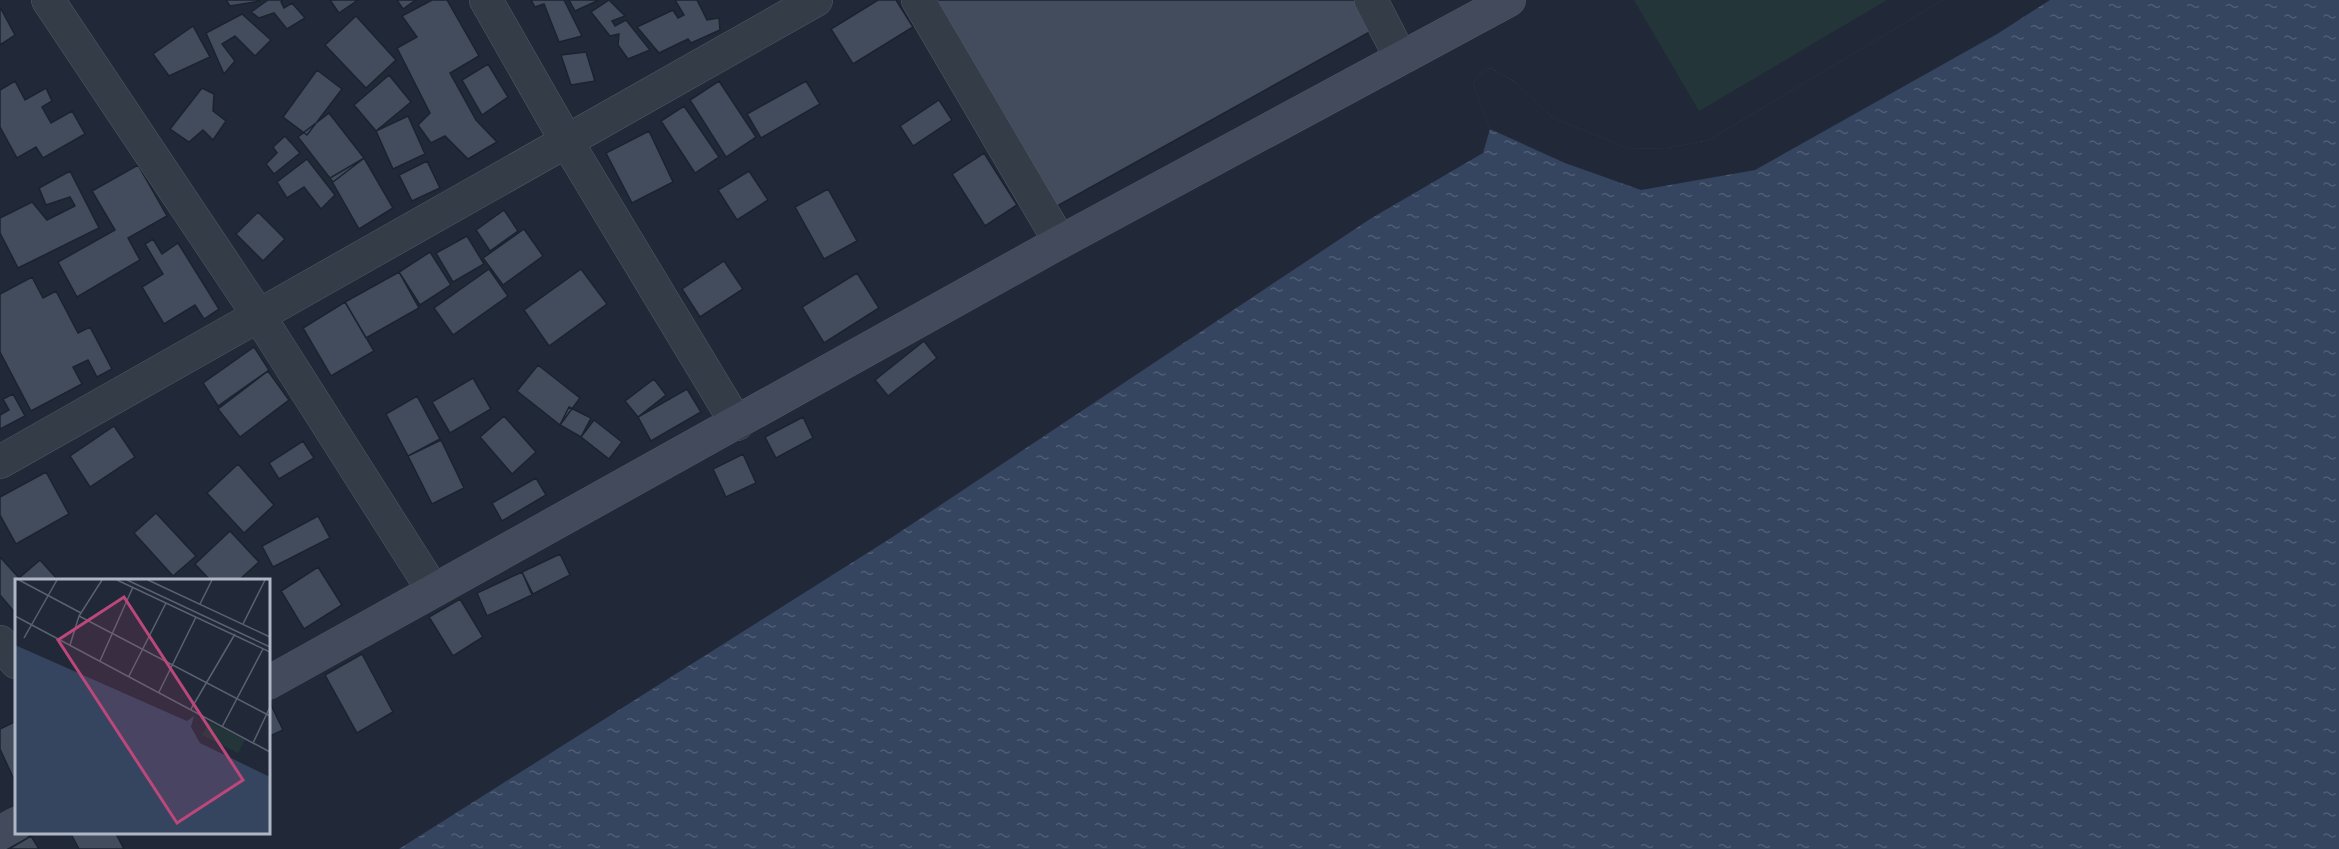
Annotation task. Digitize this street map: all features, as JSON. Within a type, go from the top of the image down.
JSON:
[{"type":"street","points":[[48,0],[260,316],[433,590]]},
{"type":"street","points":[[486,0],[567,142],[737,424]]},
{"type":"street","points":[[0,462],[816,0]]},
{"type":"street","points":[[918,0],[1060,242]]},
{"type":"street","points":[[1371,0],[1401,58]]},
{"type":"street","points":[[270,681],[737,424],[1060,242],[1509,0]]},
{"type":"street","points":[[0,642],[15,661]]},
{"type":"street","points":[[0,833],[15,825]]},
{"type":"shaded area","points":[[1634,0],[1887,0],[1699,111]]},
{"type":"water","points":[[1943,0],[2339,0],[2339,849],[399,849],[891,538],[1370,219],[1483,153],[1490,129],[1473,84],[1479,74],[1491,68],[1515,82],[1553,118],[1630,149],[1668,148],[1709,140]]},
{"type":"pier","points":[[1943,0],[2050,0],[1997,34],[1755,170],[1641,190],[1565,163],[1490,129],[1473,84],[1479,74],[1491,68],[1515,82],[1553,118],[1630,149],[1668,148],[1709,140]]},
{"type":"building","points":[[226,0],[259,0],[260,1],[230,6]]},
{"type":"building","points":[[268,0],[283,0],[281,2],[284,8],[292,3],[305,18],[287,29],[274,13],[259,18],[251,12]]},
{"type":"building","points":[[330,0],[358,0],[339,13]]},
{"type":"building","points":[[397,0],[416,0],[403,9]]},
{"type":"building","points":[[432,0],[447,0],[479,56],[450,73],[476,120],[497,142],[468,159],[445,136],[431,143],[418,125],[430,113],[397,48],[417,37],[402,16]]},
{"type":"building","points":[[531,0],[564,0],[582,36],[559,42],[544,4],[535,7]]},
{"type":"building","points":[[569,0],[599,0],[575,11]]},
{"type":"building","points":[[609,0],[625,16],[612,21],[615,26],[626,20],[650,50],[628,59],[618,45],[619,34],[610,36],[591,12]]},
{"type":"building","points":[[675,0],[697,0],[707,20],[719,18],[720,30],[691,43],[688,39],[659,53],[637,27],[673,10],[678,18],[684,15]]},
{"type":"building","points":[[878,0],[896,0],[913,27],[853,64],[831,29]]},
{"type":"building","points":[[934,0],[1359,0],[1375,29],[1050,210]]},
{"type":"building","points":[[0,7],[15,35],[0,45]]},
{"type":"building","points":[[242,14],[271,40],[255,56],[235,36],[222,44],[235,61],[224,74],[206,33]]},
{"type":"building","points":[[356,16],[396,60],[366,88],[325,45]]},
{"type":"building","points":[[193,26],[210,57],[169,76],[153,54]]},
{"type":"building","points":[[586,52],[595,81],[571,85],[561,55]]},
{"type":"building","points":[[488,64],[508,97],[482,115],[462,80]]},
{"type":"building","points":[[317,70],[342,89],[307,135],[283,117]]},
{"type":"building","points":[[389,75],[411,102],[376,131],[354,105]]},
{"type":"building","points":[[15,81],[25,100],[46,88],[52,101],[42,107],[51,123],[72,111],[85,134],[43,158],[36,147],[17,158],[0,127],[0,90]]},
{"type":"building","points":[[719,81],[756,137],[726,157],[690,100]]},
{"type":"building","points":[[806,81],[820,104],[761,138],[747,114]]},
{"type":"building","points":[[202,88],[214,94],[213,111],[226,121],[213,140],[203,130],[189,142],[170,129]]},
{"type":"building","points":[[939,100],[952,120],[913,146],[900,126]]},
{"type":"building","points":[[684,106],[719,157],[695,173],[661,121]]},
{"type":"building","points":[[329,113],[364,158],[333,182],[298,137]]},
{"type":"building","points":[[408,116],[425,154],[393,169],[376,131]]},
{"type":"building","points":[[649,131],[673,182],[632,203],[606,153]]},
{"type":"building","points":[[285,136],[300,153],[274,174],[266,164],[277,153],[273,147]]},
{"type":"building","points":[[984,153],[1017,205],[985,226],[952,174]]},
{"type":"building","points":[[364,158],[393,208],[359,229],[330,178]]},
{"type":"building","points":[[307,159],[335,195],[321,209],[304,187],[287,198],[277,182]]},
{"type":"building","points":[[427,161],[440,188],[412,201],[399,175]]},
{"type":"building","points":[[138,165],[167,216],[128,238],[140,260],[77,297],[58,262],[115,230],[92,191]]},
{"type":"building","points":[[70,171],[99,228],[18,268],[0,233],[0,218],[32,202],[47,220],[75,206],[70,197],[46,205],[39,188]]},
{"type":"building","points":[[749,171],[768,200],[737,220],[718,190]]},
{"type":"building","points":[[828,189],[857,241],[824,259],[795,207]]},
{"type":"building","points":[[504,210],[518,231],[490,251],[476,230]]},
{"type":"building","points":[[258,212],[285,239],[263,261],[236,234]]},
{"type":"building","points":[[524,229],[543,256],[503,285],[483,258]]},
{"type":"building","points":[[467,236],[484,264],[453,282],[436,253]]},
{"type":"building","points":[[153,239],[162,254],[178,243],[219,309],[204,319],[195,305],[164,324],[142,287],[163,274],[145,244]]},
{"type":"building","points":[[430,252],[451,285],[420,305],[399,272]]},
{"type":"building","points":[[724,261],[743,289],[700,317],[682,289]]},
{"type":"building","points":[[489,269],[508,296],[453,335],[434,308]]},
{"type":"building","points":[[581,269],[607,304],[549,346],[524,310]]},
{"type":"building","points":[[399,272],[419,308],[366,338],[345,302]]},
{"type":"building","points":[[857,273],[879,308],[824,343],[802,307]]},
{"type":"building","points":[[32,277],[43,298],[56,291],[78,333],[90,327],[112,369],[97,377],[88,360],[73,367],[82,384],[31,411],[0,352],[0,294]]},
{"type":"building","points":[[345,302],[374,351],[331,376],[303,328]]},
{"type":"building","points":[[924,341],[937,358],[888,396],[875,380]]},
{"type":"building","points":[[254,347],[269,370],[218,406],[203,383]]},
{"type":"building","points":[[538,365],[580,398],[560,425],[517,391]]},
{"type":"building","points":[[268,371],[289,400],[240,437],[218,409]]},
{"type":"building","points":[[473,378],[491,409],[450,433],[432,402]]},
{"type":"building","points":[[654,379],[666,395],[638,417],[625,401]]},
{"type":"building","points":[[687,389],[701,412],[651,441],[638,417]]},
{"type":"building","points":[[13,394],[25,416],[0,429],[0,415],[9,410],[3,399]]},
{"type":"building","points":[[417,396],[440,439],[408,456],[386,414]]},
{"type":"building","points":[[569,407],[591,418],[581,437],[560,425]]},
{"type":"building","points":[[504,416],[536,452],[512,474],[480,437]]},
{"type":"building","points":[[803,417],[813,438],[776,458],[765,437]]},
{"type":"building","points":[[594,420],[622,442],[609,459],[581,437]]},
{"type":"building","points":[[114,426],[135,457],[90,487],[70,456]]},
{"type":"building","points":[[441,440],[464,488],[432,504],[408,456]]},
{"type":"building","points":[[303,441],[314,458],[279,479],[269,463]]},
{"type":"building","points":[[743,454],[756,483],[726,497],[713,469]]},
{"type":"building","points":[[238,464],[274,505],[244,533],[207,493]]},
{"type":"building","points":[[46,472],[69,514],[16,544],[0,515],[0,497]]},
{"type":"building","points":[[536,478],[546,495],[502,521],[492,503]]},
{"type":"building","points":[[156,513],[196,556],[173,576],[134,533]]},
{"type":"building","points":[[318,516],[330,538],[273,567],[262,546]]},
{"type":"building","points":[[230,531],[259,562],[240,579],[209,579],[195,564]]},
{"type":"building","points":[[560,554],[570,575],[533,594],[522,572]]},
{"type":"building","points":[[0,557],[19,578],[40,560],[57,579],[15,579],[15,613],[0,595]]},
{"type":"building","points":[[318,567],[342,605],[304,629],[281,591]]},
{"type":"building","points":[[522,572],[532,595],[487,616],[477,593]]},
{"type":"building","points":[[460,599],[483,637],[453,656],[429,617]]},
{"type":"building","points":[[362,654],[393,712],[357,733],[325,675]]},
{"type":"building","points":[[270,706],[283,730],[270,736]]},
{"type":"building","points":[[15,722],[15,782],[0,749],[0,729]]},
{"type":"building","points":[[71,834],[116,834],[124,849],[79,849]]},
{"type":"building","points":[[31,836],[39,849],[9,849]]}]
